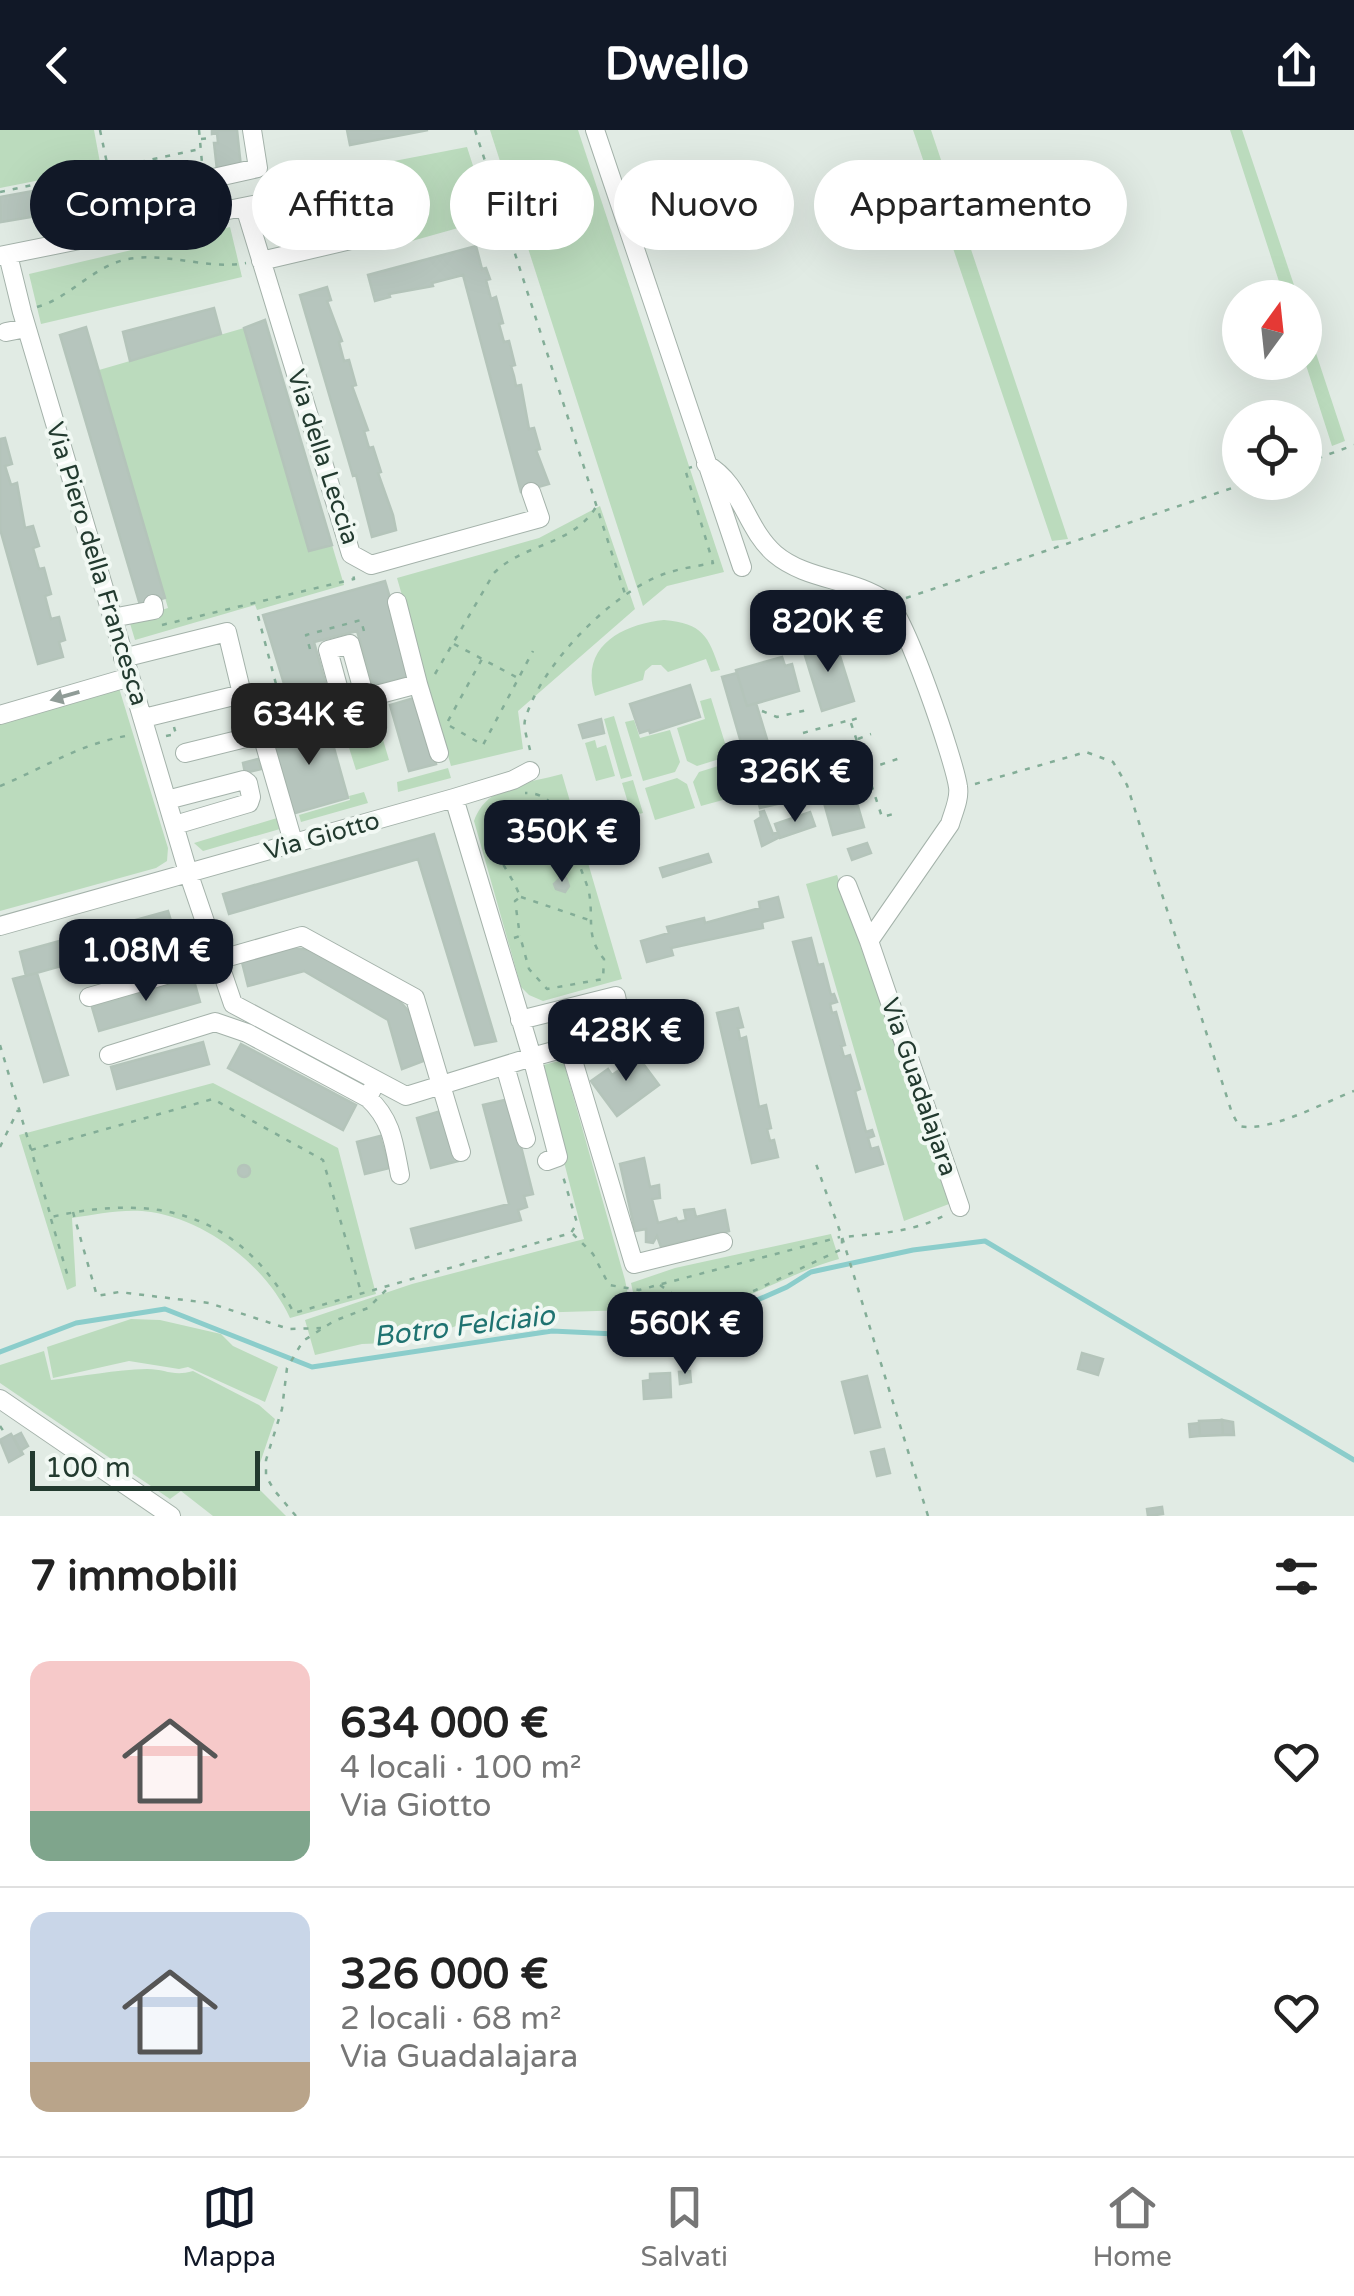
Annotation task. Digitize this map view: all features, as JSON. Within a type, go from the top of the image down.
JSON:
[{"type":"street","points":[[232,174],[258,168],[252,130]]},
{"type":"street","points":[[594,130],[742,567]]},
{"type":"street","points":[[232,210],[252,206]]},
{"type":"street","name":"Via della Leccia","points":[[246,207],[351,554],[371,565],[540,518],[530,492]]},
{"type":"street","points":[[4,256],[34,250]]},
{"type":"street","points":[[261,261],[308,250]]},
{"type":"street","name":"Via Piero della Francesca","points":[[4,256],[112,618],[116,655],[152,729],[188,872]]},
{"type":"street","points":[[6,332],[26,328]]},
{"type":"street","points":[[706,464],[723,474],[758,537],[778,556],[804,571],[892,604],[921,674],[959,788],[950,824],[869,941]]},
{"type":"street","points":[[397,602],[438,754]]},
{"type":"street","points":[[112,618],[154,610],[153,604]]},
{"type":"street","points":[[116,655],[227,632],[242,694],[152,729]]},
{"type":"street","points":[[343,705],[328,650],[350,644],[365,698]]},
{"type":"street","points":[[0,714],[130,677]]},
{"type":"street","points":[[294,844],[260,728],[418,684]]},
{"type":"street","points":[[185,753],[262,734]]},
{"type":"street","name":"Via Giotto","points":[[0,926],[454,798],[509,790],[530,771]]},
{"type":"street","points":[[167,800],[244,780],[248,783],[249,803],[174,824]]},
{"type":"street","points":[[454,798],[508,940],[520,1020],[555,1162]]},
{"type":"street","points":[[188,872],[234,1004],[372,1090],[390,1126],[400,1175]]},
{"type":"street","name":"Via Guadalajara","points":[[846,885],[960,1207]]},
{"type":"street","points":[[89,997],[302,936],[415,998],[461,1152]]},
{"type":"street","points":[[109,1055],[204,1024],[228,1025],[372,1090],[406,1096],[623,1032],[616,996],[520,1020]]},
{"type":"street","points":[[247,1033],[245,1024],[250,1013]]},
{"type":"street","points":[[569,1047],[634,1264],[724,1242]]},
{"type":"street","points":[[505,1066],[526,1138]]},
{"type":"street","points":[[0,1399],[170,1516]]},
{"type":"path","points":[[100,130],[106,160]]},
{"type":"path","points":[[199,130],[201,160]]},
{"type":"path","points":[[475,130],[484,160]]},
{"type":"path","points":[[200,139],[214,138]]},
{"type":"path","points":[[152,160],[200,149]]},
{"type":"path","points":[[0,192],[30,186]]},
{"type":"path","points":[[513,250],[625,594]]},
{"type":"path","points":[[37,307],[96,271],[128,259],[170,259],[224,267],[239,264]]},
{"type":"path","points":[[1322,457],[1354,446]]},
{"type":"path","points":[[530,750],[524,722],[548,675],[590,623],[625,594],[666,573],[713,563],[685,469],[706,464]]},
{"type":"path","points":[[892,604],[1222,492]]},
{"type":"path","points":[[418,684],[432,679],[494,573],[507,559],[578,529],[596,506]]},
{"type":"path","points":[[163,625],[354,579],[351,554]]},
{"type":"path","points":[[341,582],[344,593]]},
{"type":"path","points":[[258,616],[286,721]]},
{"type":"path","points":[[453,644],[519,678]]},
{"type":"path","points":[[482,659],[446,724],[483,745],[533,652]]},
{"type":"path","points":[[267,688],[277,685]]},
{"type":"path","points":[[762,711],[777,717],[807,710]]},
{"type":"path","points":[[802,733],[861,717]]},
{"type":"path","points":[[850,720],[882,817],[897,812]]},
{"type":"path","points":[[0,786],[83,746],[152,729],[174,734]]},
{"type":"path","points":[[856,739],[872,734]]},
{"type":"path","points":[[959,788],[1086,752],[1113,762],[1128,785],[1232,1113],[1240,1126],[1268,1125],[1354,1091]]},
{"type":"path","points":[[866,769],[903,757]]},
{"type":"path","points":[[509,790],[538,794],[556,808],[589,891],[592,944],[604,960],[603,978],[547,990],[508,940],[520,897],[499,852],[484,832],[486,812],[509,790]]},
{"type":"path","points":[[520,897],[591,921]]},
{"type":"path","points":[[0,1045],[68,1277]]},
{"type":"path","points":[[31,1150],[213,1100],[323,1160],[361,1294]]},
{"type":"path","points":[[0,1147],[19,1108]]},
{"type":"path","points":[[815,1160],[928,1516]]},
{"type":"path","points":[[51,1218],[118,1206],[148,1206],[184,1214],[239,1245],[268,1272],[294,1313],[572,1233],[577,1223],[555,1162]]},
{"type":"path","name":"Via Guadalajara","points":[[572,1233],[593,1254],[609,1285],[640,1290],[842,1237],[933,1222],[960,1207]]},
{"type":"path","points":[[73,1212],[97,1296],[119,1292],[208,1303],[289,1328],[321,1328]]},
{"type":"path","points":[[658,1284],[694,1310],[726,1304],[842,1249],[842,1237]]},
{"type":"path","points":[[296,1516],[266,1476],[266,1460],[282,1409],[287,1368],[295,1352],[321,1328],[368,1308],[391,1285]]},
{"type":"path","points":[[0,1426],[4,1432]]},
{"type":"green space","points":[[0,130],[94,130],[100,160],[30,160],[30,182],[0,188]]},
{"type":"green space","points":[[490,130],[578,130],[588,160],[500,160]]},
{"type":"green space","points":[[913,130],[931,130],[941,160],[923,160]]},
{"type":"green space","points":[[1230,130],[1242,130],[1292,280],[1279,280]]},
{"type":"green space","points":[[467,147],[471,160],[450,160],[450,230],[430,236],[430,160],[399,160]]},
{"type":"green space","points":[[594,178],[614,250],[618,250],[724,572],[667,586],[643,606],[529,250],[594,250]]},
{"type":"green space","points":[[232,235],[242,277],[41,324],[29,274],[132,250],[232,250]]},
{"type":"green space","points":[[954,250],[971,250],[1068,539],[1052,541]]},
{"type":"green space","points":[[244,328],[309,550],[332,545],[344,585],[257,610],[255,605],[135,640],[129,620],[168,608],[99,370]]},
{"type":"green space","points":[[1322,371],[1345,441],[1332,446],[1322,415],[1322,400],[1317,400],[1311,380],[1322,380]]},
{"type":"green space","points":[[600,506],[635,609],[518,711],[523,749],[451,766],[397,578],[539,538]]},
{"type":"green space","points":[[664,620],[688,625],[702,633],[720,670],[711,672],[706,659],[668,672],[661,665],[652,665],[643,680],[595,696],[593,664],[608,641],[633,627]]},
{"type":"green space","points":[[119,688],[168,848],[167,861],[156,868],[0,911],[0,722]]},
{"type":"green space","points":[[711,698],[729,756],[697,766],[687,761],[677,728],[705,719],[700,701]]},
{"type":"green space","points":[[374,709],[389,760],[356,770],[340,719]]},
{"type":"green space","points":[[614,716],[632,776],[621,779],[604,719]]},
{"type":"green space","points":[[634,720],[640,738],[670,730],[680,762],[675,772],[643,781],[625,722]]},
{"type":"green space","points":[[595,740],[597,748],[606,745],[615,776],[596,781],[585,743]]},
{"type":"green space","points":[[731,762],[741,795],[701,806],[693,782],[699,772]]},
{"type":"green space","points":[[448,768],[451,778],[398,792],[397,782]]},
{"type":"green space","points":[[562,774],[622,979],[543,1001],[521,987],[474,821],[488,799],[498,793]]},
{"type":"green space","points":[[677,778],[687,784],[695,808],[655,820],[645,788]]},
{"type":"green space","points":[[633,780],[643,813],[632,816],[622,783]]},
{"type":"green space","points":[[364,792],[368,803],[301,822],[299,815]]},
{"type":"green space","points":[[277,818],[280,829],[203,851],[194,843]]},
{"type":"green space","points":[[837,875],[949,1204],[904,1221],[806,884]]},
{"type":"green space","points":[[563,1060],[631,1310],[528,1313],[456,1326],[413,1342],[362,1344],[315,1355],[305,1320],[412,1284],[584,1239],[539,1066]]},
{"type":"green space","points":[[213,1083],[338,1148],[376,1294],[290,1318],[251,1264],[214,1236],[172,1217],[132,1211],[72,1218],[76,1286],[67,1290],[19,1135]]},
{"type":"green space","points":[[831,1234],[839,1259],[710,1310],[660,1319],[638,1315],[631,1283],[675,1268]]},
{"type":"green space","points":[[131,1319],[160,1320],[221,1334],[233,1346],[278,1367],[265,1402],[188,1367],[129,1361],[53,1378],[47,1347]]},
{"type":"green space","points":[[44,1351],[51,1380],[135,1370],[193,1371],[259,1405],[275,1419],[260,1463],[259,1489],[286,1516],[213,1516],[181,1491],[170,1499],[0,1383],[0,1365]]},
{"type":"building","points":[[212,130],[237,130],[241,167],[232,168],[232,160],[216,160],[217,133],[212,134]]},
{"type":"building","points":[[347,130],[428,130],[350,145]]},
{"type":"building","points":[[30,191],[30,217],[1,222],[0,197]]},
{"type":"building","points":[[461,250],[477,250],[482,269],[486,268],[490,279],[486,280],[491,299],[496,297],[504,342],[509,341],[515,365],[511,366],[516,386],[521,385],[529,429],[534,428],[540,449],[536,450],[549,484],[521,492],[463,275],[375,301],[368,275]]},
{"type":"building","points":[[327,287],[331,300],[327,301],[342,341],[339,342],[344,361],[349,360],[356,385],[352,386],[368,430],[364,431],[369,448],[373,447],[396,530],[372,537],[300,295]]},
{"type":"building","points":[[214,308],[221,334],[130,361],[123,332]]},
{"type":"building","points":[[265,320],[332,545],[309,551],[244,328]]},
{"type":"building","points":[[86,327],[165,598],[140,605],[60,335]]},
{"type":"building","points":[[5,438],[12,464],[5,466],[11,485],[17,483],[25,528],[33,526],[39,546],[33,548],[51,594],[45,596],[51,619],[59,617],[65,640],[59,642],[63,657],[38,664],[0,529],[0,439]]},
{"type":"building","points":[[385,581],[413,675],[373,686],[357,631],[314,642],[330,699],[292,710],[263,615]]},
{"type":"building","points":[[835,640],[854,701],[822,711],[803,649]]},
{"type":"building","points":[[782,657],[785,666],[792,664],[799,691],[747,706],[736,670]]},
{"type":"building","points":[[737,673],[747,706],[756,703],[786,802],[760,808],[722,677]]},
{"type":"building","points":[[690,685],[700,717],[640,733],[630,704]]},
{"type":"building","points":[[417,697],[436,764],[409,771],[390,705]]},
{"type":"building","points":[[601,719],[604,733],[583,738],[579,725]]},
{"type":"building","points":[[327,723],[348,798],[292,814],[271,738]]},
{"type":"building","points":[[258,759],[261,769],[245,773],[243,763]]},
{"type":"building","points":[[846,765],[864,827],[833,835],[816,774]]},
{"type":"building","points":[[764,811],[773,834],[778,832],[780,837],[762,846],[755,821]]},
{"type":"building","points":[[810,812],[815,826],[780,838],[775,824]]},
{"type":"building","points":[[434,834],[496,1041],[475,1045],[418,859],[229,914],[223,894]]},
{"type":"building","points":[[867,843],[871,853],[852,860],[848,849]]},
{"type":"building","points":[[708,854],[711,862],[663,877],[660,868]]},
{"type":"building","points":[[561,877],[566,878],[569,886],[565,892],[554,884]]},
{"type":"building","points":[[778,897],[783,917],[762,922],[763,928],[671,948],[673,955],[647,962],[641,941],[669,933],[667,927],[704,918],[705,923],[760,908],[759,902]]},
{"type":"building","points":[[168,911],[175,934],[26,976],[20,952]]},
{"type":"building","points":[[811,938],[818,965],[823,964],[831,995],[837,1002],[830,1004],[832,1013],[836,1012],[845,1045],[841,1046],[844,1057],[850,1055],[860,1089],[855,1091],[866,1132],[872,1130],[874,1136],[868,1138],[871,1149],[878,1147],[883,1164],[856,1172],[793,942]]},
{"type":"building","points":[[291,948],[311,950],[398,999],[410,1013],[426,1060],[402,1069],[388,1020],[304,971],[248,986],[242,962]]},
{"type":"building","points":[[37,973],[68,1075],[44,1082],[13,979]]},
{"type":"building","points":[[193,977],[200,1002],[99,1031],[92,1007]]},
{"type":"building","points":[[738,1008],[743,1027],[738,1028],[740,1039],[746,1037],[759,1107],[766,1105],[771,1128],[767,1129],[778,1157],[752,1163],[717,1013]]},
{"type":"building","points":[[203,1042],[209,1064],[117,1089],[111,1067]]},
{"type":"building","points":[[241,1044],[356,1105],[343,1130],[228,1068]]},
{"type":"building","points":[[633,1050],[659,1085],[617,1116],[591,1081],[608,1069],[612,1075],[622,1068],[618,1062]]},
{"type":"building","points":[[509,1099],[533,1194],[524,1196],[527,1207],[518,1210],[521,1220],[416,1248],[411,1229],[509,1204],[483,1105]]},
{"type":"building","points":[[444,1110],[458,1161],[431,1168],[417,1118]]},
{"type":"building","points":[[380,1136],[389,1168],[365,1174],[357,1142]]},
{"type":"building","points":[[644,1158],[650,1187],[659,1185],[660,1198],[652,1199],[658,1223],[676,1218],[678,1222],[686,1220],[684,1210],[694,1209],[696,1217],[725,1210],[729,1231],[661,1247],[657,1236],[653,1243],[646,1242],[646,1229],[635,1231],[620,1164]]},
{"type":"building","points":[[244,1165],[250,1171],[244,1177],[238,1171]]},
{"type":"building","points":[[1082,1353],[1103,1359],[1098,1375],[1078,1369]]},
{"type":"building","points":[[690,1371],[691,1382],[680,1384],[679,1372]]},
{"type":"building","points":[[670,1373],[671,1397],[644,1399],[643,1381],[650,1380],[650,1374]]},
{"type":"building","points":[[867,1376],[880,1427],[855,1433],[842,1382]]},
{"type":"building","points":[[1222,1420],[1233,1422],[1234,1435],[1223,1435]]},
{"type":"building","points":[[1222,1420],[1223,1435],[1200,1436],[1199,1421]]},
{"type":"building","points":[[1199,1423],[1200,1436],[1190,1437],[1189,1424]]},
{"type":"building","points":[[21,1433],[28,1446],[20,1451],[13,1437]]},
{"type":"building","points":[[11,1434],[23,1454],[9,1462],[0,1440]]},
{"type":"building","points":[[884,1449],[890,1473],[877,1476],[871,1452]]},
{"type":"building","points":[[1162,1507],[1163,1514],[1148,1516],[1147,1509]]},
{"type":"waterway","name":"Botro Felciaio","points":[[0,1352],[76,1323],[165,1309],[312,1367],[552,1331],[650,1340],[716,1318],[787,1287],[811,1272],[913,1250],[985,1241],[1354,1460]]}]
